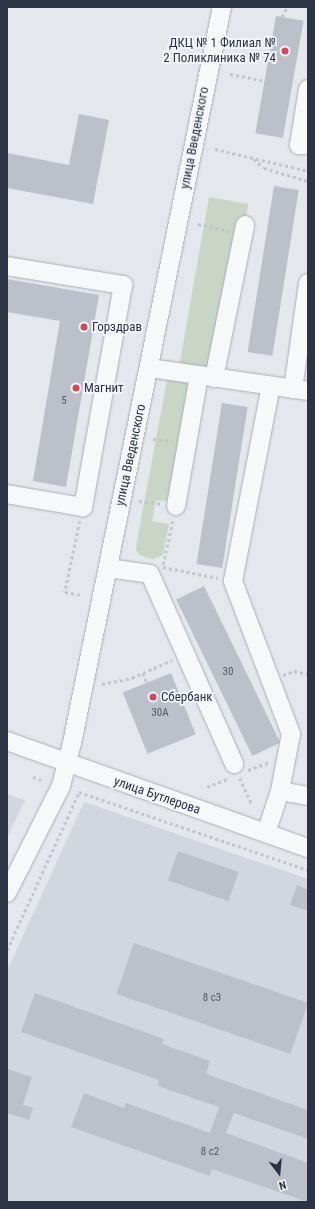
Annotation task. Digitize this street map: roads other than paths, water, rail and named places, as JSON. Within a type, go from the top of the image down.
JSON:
[{"type":"street","name":"улица Введенского","points":[[7,893],[61,786],[67,765],[149,368],[219,8]]},
{"type":"street","points":[[308,89],[299,144],[308,146]]},
{"type":"street","points":[[176,506],[244,230]]},
{"type":"street","points":[[7,266],[123,286],[83,507],[7,494]]},
{"type":"street","points":[[149,368],[300,390],[308,283]]},
{"type":"street","points":[[266,833],[280,791],[291,734],[233,581],[271,386]]},
{"type":"street","points":[[108,568],[150,574],[234,764]]},
{"type":"street","name":"улица Бутлерова","points":[[7,741],[67,765],[308,848]]},
{"type":"street","points":[[280,791],[308,796]]},
{"type":"place","name":"ДКЦ № 1 Филиал № 2 Поликлиника № 74","points":[[285,51]]},
{"type":"place","name":"Горздрав","points":[[84,327]]},
{"type":"place","name":"Магнит","points":[[76,388]]},
{"type":"place","name":"Сбербанк","points":[[153,697]]}]
